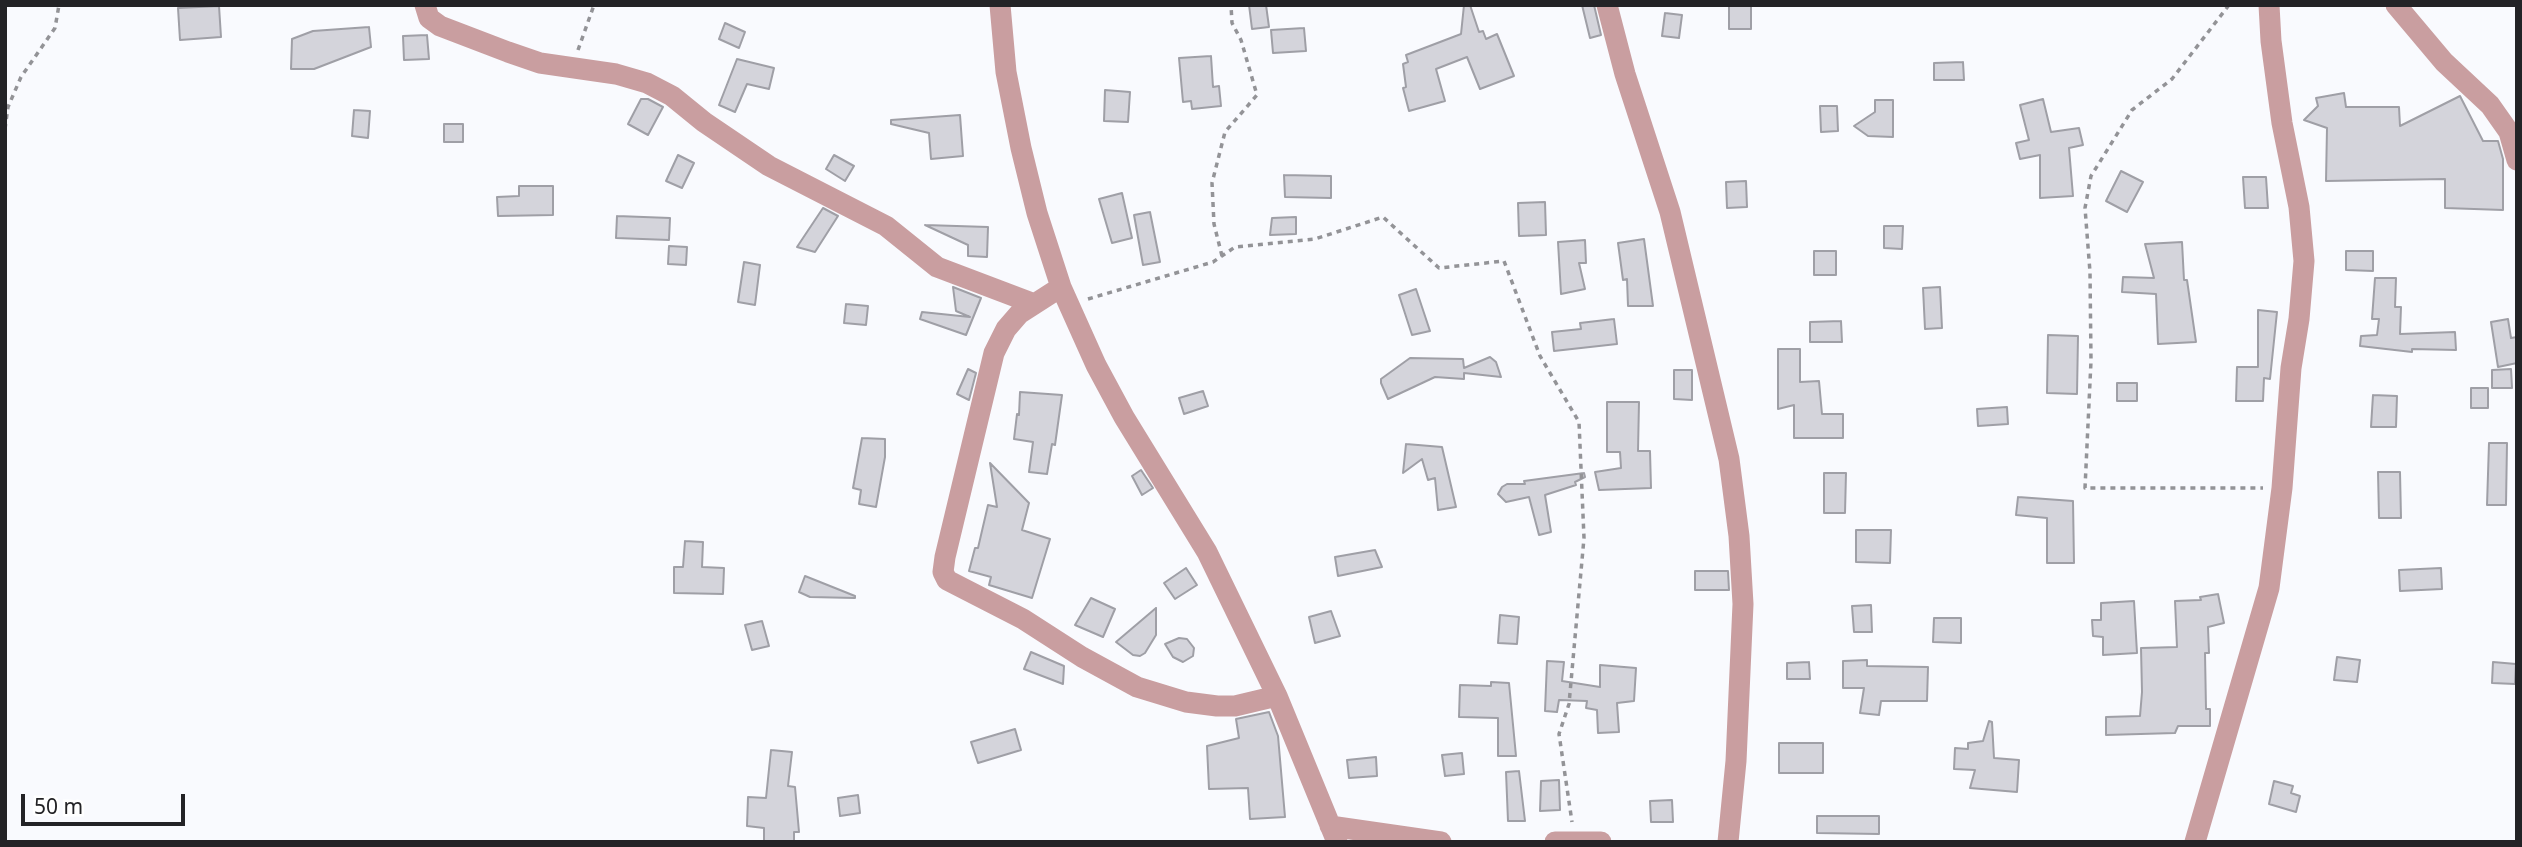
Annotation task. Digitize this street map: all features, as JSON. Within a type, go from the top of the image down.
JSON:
[{"type":"street","points":[[425,5],[429,18],[440,26],[540,63],[647,83],[672,96],[704,122],[769,166],[886,226],[937,267],[1032,303]]},
{"type":"street","points":[[1000,5],[1006,72],[1021,148],[1037,213],[1065,296],[1124,417],[1206,552],[1277,695],[1333,834],[1441,842]]},
{"type":"street","points":[[1607,5],[1625,75],[1670,212],[1729,459],[1739,536],[1743,604],[1736,761],[1728,842]]},
{"type":"street","points":[[2195,842],[2269,587],[2282,488],[2291,368],[2299,319],[2304,261],[2299,207],[2280,110],[2269,5]]},
{"type":"street","points":[[2396,5],[2444,62],[2490,105],[2509,132],[2517,160]]},
{"type":"street","points":[[1065,296],[1032,303],[1006,329],[994,353],[945,557],[943,572],[947,580],[1023,620],[1137,687],[1186,702],[1217,706],[1235,706],[1277,695]]},
{"type":"street","points":[[1555,842],[1601,842]]},
{"type":"path","points":[[5,129],[8,107],[22,77],[55,29],[59,5]]},
{"type":"path","points":[[572,68],[594,5]]},
{"type":"path","points":[[1222,256],[1214,224],[1212,183],[1225,132],[1257,95],[1241,40],[1232,23],[1231,5]]},
{"type":"path","points":[[2229,5],[2172,79],[2132,110],[2091,176],[2085,208],[2091,272],[2091,361],[2085,488],[2282,488]]},
{"type":"path","points":[[1065,296],[1213,262],[1235,247],[1315,239],[1383,217],[1439,268],[1504,261],[1540,356],[1579,422],[1584,538],[1569,704],[1559,734],[1575,841]]},
{"type":"building","points":[[1249,5],[1266,5],[1269,27],[1252,29]]},
{"type":"building","points":[[1464,5],[1470,5],[1479,32],[1483,31],[1486,39],[1497,34],[1514,76],[1480,89],[1467,57],[1436,69],[1445,101],[1409,111],[1403,88],[1406,87],[1403,64],[1408,62],[1406,55],[1461,34]]},
{"type":"building","points":[[1582,5],[1594,5],[1601,35],[1590,38]]},
{"type":"building","points":[[1729,5],[1751,5],[1751,29],[1729,29]]},
{"type":"building","points":[[219,6],[221,37],[180,40],[178,8]]},
{"type":"building","points":[[1665,13],[1682,15],[1679,38],[1662,36]]},
{"type":"building","points":[[725,23],[745,32],[739,48],[719,39]]},
{"type":"building","points":[[369,27],[371,47],[314,69],[291,69],[292,39],[313,31]]},
{"type":"building","points":[[1304,28],[1306,51],[1273,53],[1271,30]]},
{"type":"building","points":[[427,35],[429,59],[404,60],[403,36]]},
{"type":"building","points":[[1211,56],[1213,87],[1219,86],[1221,106],[1192,109],[1191,101],[1183,102],[1179,58]]},
{"type":"building","points":[[737,59],[774,68],[769,89],[747,84],[735,112],[719,105]]},
{"type":"building","points":[[1963,62],[1964,80],[1934,80],[1934,63]]},
{"type":"building","points":[[1105,90],[1130,92],[1128,122],[1104,121]]},
{"type":"building","points":[[2344,93],[2346,107],[2399,107],[2400,126],[2460,96],[2483,141],[2498,141],[2503,159],[2503,210],[2445,208],[2445,179],[2326,181],[2327,128],[2304,120],[2318,106],[2316,98]]},
{"type":"building","points":[[641,99],[648,99],[663,107],[648,135],[628,124]]},
{"type":"building","points":[[2043,99],[2051,132],[2079,128],[2083,145],[2069,148],[2073,196],[2040,198],[2040,155],[2020,159],[2016,143],[2029,140],[2020,105]]},
{"type":"building","points":[[1875,100],[1893,100],[1893,137],[1868,136],[1854,126],[1875,112]]},
{"type":"building","points":[[1820,106],[1837,106],[1838,131],[1821,132]]},
{"type":"building","points":[[354,110],[370,111],[368,138],[352,136]]},
{"type":"building","points":[[960,115],[963,156],[931,159],[929,133],[891,124],[891,120]]},
{"type":"building","points":[[444,124],[463,124],[463,142],[444,142]]},
{"type":"building","points":[[678,155],[694,163],[682,188],[666,181]]},
{"type":"building","points":[[834,155],[854,166],[845,181],[826,169]]},
{"type":"building","points":[[2121,171],[2143,182],[2127,212],[2106,201]]},
{"type":"building","points":[[1284,175],[1331,176],[1331,198],[1285,197]]},
{"type":"building","points":[[2243,177],[2266,177],[2268,208],[2245,208]]},
{"type":"building","points":[[1746,181],[1747,207],[1727,208],[1726,182]]},
{"type":"building","points":[[519,186],[553,186],[553,215],[498,216],[497,197],[519,196]]},
{"type":"building","points":[[1122,193],[1132,238],[1112,243],[1099,199]]},
{"type":"building","points":[[1545,202],[1546,235],[1519,236],[1518,203]]},
{"type":"building","points":[[823,208],[838,216],[815,252],[797,247]]},
{"type":"building","points":[[1150,212],[1160,262],[1143,265],[1134,215]]},
{"type":"building","points":[[617,216],[670,218],[669,240],[616,238]]},
{"type":"building","points":[[1296,217],[1296,234],[1270,235],[1272,218]]},
{"type":"building","points":[[925,225],[988,227],[987,257],[968,256],[968,245]]},
{"type":"building","points":[[1884,226],[1903,226],[1902,249],[1884,248]]},
{"type":"building","points":[[1644,239],[1653,306],[1628,306],[1627,279],[1623,280],[1618,243]]},
{"type":"building","points":[[1585,240],[1586,263],[1579,263],[1585,289],[1561,294],[1558,242]]},
{"type":"building","points":[[2182,242],[2184,280],[2187,280],[2196,342],[2158,344],[2156,294],[2122,292],[2123,277],[2154,278],[2145,244]]},
{"type":"building","points":[[669,246],[687,247],[686,265],[668,264]]},
{"type":"building","points":[[1814,251],[1836,251],[1836,275],[1814,275]]},
{"type":"building","points":[[2346,251],[2373,251],[2373,271],[2346,270]]},
{"type":"building","points":[[744,262],[760,265],[755,305],[738,302]]},
{"type":"building","points":[[2375,278],[2396,278],[2395,307],[2401,307],[2400,334],[2455,332],[2456,350],[2412,349],[2412,352],[2360,346],[2361,336],[2377,335],[2379,319],[2372,319]]},
{"type":"building","points":[[953,287],[981,298],[966,335],[920,319],[922,312],[970,317],[956,311]]},
{"type":"building","points":[[1940,287],[1942,328],[1925,329],[1923,288]]},
{"type":"building","points":[[1416,289],[1430,331],[1412,335],[1399,295]]},
{"type":"building","points":[[846,304],[868,306],[866,325],[844,323]]},
{"type":"building","points":[[2258,310],[2277,312],[2270,379],[2264,378],[2263,401],[2236,401],[2237,367],[2258,367]]},
{"type":"building","points":[[1614,319],[1617,344],[1554,351],[1552,332],[1581,329],[1580,323]]},
{"type":"building","points":[[2508,319],[2511,338],[2517,337],[2517,363],[2498,367],[2491,322]]},
{"type":"building","points":[[1841,321],[1842,342],[1810,342],[1810,322]]},
{"type":"building","points":[[2048,335],[2078,336],[2077,394],[2047,393]]},
{"type":"building","points":[[1778,349],[1800,349],[1800,382],[1819,381],[1822,414],[1843,414],[1843,438],[1794,438],[1794,405],[1778,409]]},
{"type":"building","points":[[1490,357],[1496,362],[1501,377],[1464,373],[1464,379],[1435,377],[1388,399],[1381,383],[1381,379],[1410,358],[1463,359],[1464,368]]},
{"type":"building","points":[[968,369],[976,373],[969,400],[957,394]]},
{"type":"building","points":[[2511,369],[2512,388],[2492,388],[2492,370]]},
{"type":"building","points":[[1674,370],[1692,370],[1692,400],[1674,399]]},
{"type":"building","points":[[2117,383],[2137,383],[2137,401],[2117,401]]},
{"type":"building","points":[[2471,388],[2488,388],[2488,408],[2471,408]]},
{"type":"building","points":[[1203,391],[1208,406],[1184,414],[1179,398]]},
{"type":"building","points":[[1020,392],[1062,395],[1055,445],[1052,444],[1047,474],[1029,472],[1033,442],[1014,439]]},
{"type":"building","points":[[2373,395],[2397,396],[2396,427],[2371,427]]},
{"type":"building","points":[[1607,402],[1639,402],[1638,451],[1650,451],[1651,488],[1599,490],[1595,472],[1621,468],[1620,452],[1607,452]]},
{"type":"building","points":[[2007,407],[2008,424],[1978,426],[1977,409]]},
{"type":"building","points":[[862,438],[885,439],[885,457],[876,507],[859,504],[861,490],[853,488]]},
{"type":"building","points":[[2489,443],[2507,443],[2506,505],[2487,505]]},
{"type":"building","points":[[1406,444],[1442,447],[1456,507],[1438,510],[1435,478],[1428,480],[1422,459],[1403,473]]},
{"type":"building","points":[[990,463],[1029,503],[1022,530],[1050,539],[1032,598],[989,585],[991,577],[969,571],[975,548],[978,548],[988,505],[997,507]]},
{"type":"building","points":[[1141,470],[1153,488],[1142,495],[1132,476]]},
{"type":"building","points":[[2378,472],[2400,472],[2401,518],[2379,518]]},
{"type":"building","points":[[1584,473],[1585,477],[1575,482],[1576,485],[1545,495],[1551,532],[1539,535],[1529,497],[1506,502],[1498,494],[1507,484],[1525,484],[1524,481]]},
{"type":"building","points":[[1824,473],[1846,473],[1845,513],[1824,513]]},
{"type":"building","points":[[2018,497],[2073,501],[2074,563],[2047,563],[2047,518],[2016,515]]},
{"type":"building","points":[[1856,530],[1891,530],[1890,563],[1856,562]]},
{"type":"building","points":[[685,541],[703,542],[702,567],[724,568],[723,594],[674,593],[674,567],[683,567]]},
{"type":"building","points":[[1375,550],[1382,567],[1338,576],[1335,557]]},
{"type":"building","points":[[1186,568],[1197,585],[1175,599],[1164,583]]},
{"type":"building","points":[[2441,568],[2442,589],[2400,591],[2399,570]]},
{"type":"building","points":[[1695,571],[1728,571],[1729,590],[1695,590]]},
{"type":"building","points":[[805,576],[855,598],[810,597],[799,592]]},
{"type":"building","points":[[2218,594],[2224,623],[2208,627],[2209,653],[2205,653],[2206,709],[2210,709],[2210,726],[2178,726],[2175,733],[2106,735],[2106,717],[2140,716],[2141,648],[2177,647],[2175,601],[2201,600],[2200,597]]},
{"type":"building","points":[[1091,598],[1115,609],[1103,637],[1075,625]]},
{"type":"building","points":[[2134,601],[2137,653],[2103,655],[2103,637],[2093,636],[2092,620],[2101,620],[2101,603]]},
{"type":"building","points":[[1871,605],[1872,632],[1854,632],[1852,606]]},
{"type":"building","points":[[1156,608],[1156,635],[1145,653],[1140,656],[1133,655],[1116,642]]},
{"type":"building","points":[[1331,611],[1340,636],[1315,643],[1309,617]]},
{"type":"building","points":[[1500,615],[1519,617],[1517,644],[1498,643]]},
{"type":"building","points":[[1934,618],[1961,618],[1961,643],[1933,642]]},
{"type":"building","points":[[762,621],[769,646],[752,650],[745,625]]},
{"type":"building","points":[[1179,638],[1187,639],[1194,648],[1193,656],[1183,662],[1173,657],[1165,644]]},
{"type":"building","points":[[1031,652],[1064,666],[1063,684],[1024,669]]},
{"type":"building","points":[[2337,657],[2360,660],[2357,682],[2334,680]]},
{"type":"building","points":[[1867,660],[1867,666],[1928,667],[1927,701],[1881,701],[1879,715],[1860,713],[1864,688],[1843,688],[1843,661]]},
{"type":"building","points":[[1547,661],[1564,662],[1562,681],[1600,687],[1600,665],[1636,668],[1634,701],[1617,703],[1619,732],[1598,733],[1597,710],[1586,708],[1587,701],[1559,700],[1557,712],[1545,711]]},
{"type":"building","points":[[1809,662],[1810,679],[1787,679],[1787,663]]},
{"type":"building","points":[[2493,662],[2516,664],[2515,684],[2492,683]]},
{"type":"building","points":[[1491,682],[1509,683],[1516,756],[1498,756],[1498,718],[1459,717],[1460,685],[1491,686]]},
{"type":"building","points":[[1269,712],[1278,736],[1285,817],[1250,819],[1248,788],[1209,789],[1207,746],[1239,738],[1236,719]]},
{"type":"building","points":[[1989,721],[1992,722],[1994,758],[2019,760],[2017,792],[1970,788],[1975,770],[1954,769],[1955,748],[1968,749],[1968,743],[1983,741]]},
{"type":"building","points":[[1015,729],[1021,750],[978,763],[971,742]]},
{"type":"building","points":[[1779,743],[1823,743],[1823,773],[1779,773]]},
{"type":"building","points":[[771,750],[792,752],[788,786],[795,787],[799,832],[794,832],[794,842],[764,842],[764,828],[747,826],[748,797],[766,798]]},
{"type":"building","points":[[1462,753],[1464,774],[1445,776],[1442,755]]},
{"type":"building","points":[[1376,757],[1377,776],[1349,778],[1347,760]]},
{"type":"building","points":[[1519,771],[1525,821],[1508,821],[1506,772]]},
{"type":"building","points":[[1559,780],[1560,810],[1540,811],[1541,781]]},
{"type":"building","points":[[2274,781],[2293,786],[2291,793],[2300,796],[2296,812],[2269,804]]},
{"type":"building","points":[[858,795],[860,813],[840,816],[838,798]]},
{"type":"building","points":[[1672,800],[1673,822],[1651,822],[1650,801]]},
{"type":"building","points":[[1817,816],[1879,816],[1879,834],[1817,833]]}]
